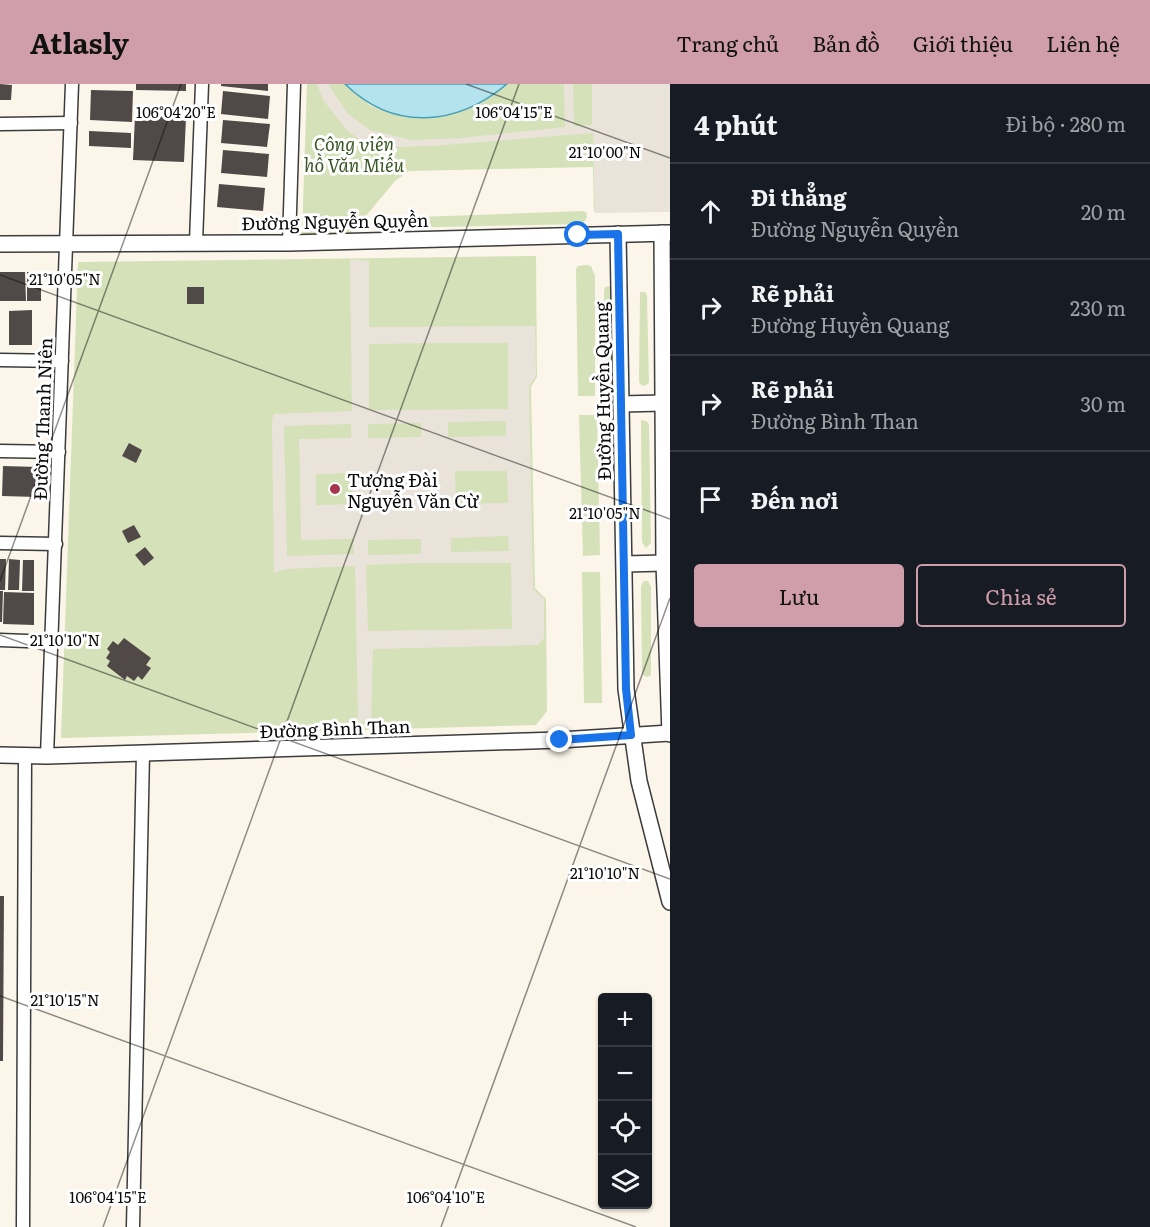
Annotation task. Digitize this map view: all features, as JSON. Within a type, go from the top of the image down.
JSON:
[{"type":"street","name":"Đường Thanh Niên","points":[[47,756],[72,84]]},
{"type":"street","points":[[196,242],[202,84]]},
{"type":"street","points":[[289,243],[294,84]]},
{"type":"street","points":[[0,124],[71,123]]},
{"type":"street","points":[[666,233],[663,403],[664,563],[670,733]]},
{"type":"street","name":"Đường Nguyễn Quyền","points":[[0,244],[289,243],[666,233]]},
{"type":"street","name":"Đường Huyền Quang","points":[[618,234],[626,689],[639,782],[670,902]]},
{"type":"street","points":[[0,360],[62,361]]},
{"type":"street","points":[[621,404],[663,403]]},
{"type":"street","points":[[0,451],[59,452]]},
{"type":"street","points":[[0,543],[56,544]]},
{"type":"street","points":[[625,564],[664,563]]},
{"type":"street","points":[[0,640],[52,642]]},
{"type":"street","name":"Đường Bình Than","points":[[0,755],[47,756],[549,741],[670,733]]},
{"type":"street","points":[[133,1227],[143,753]]},
{"type":"street","points":[[23,1227],[26,756]]},
{"type":"green space","name":"Công viên hồ Văn Miếu","points":[[307,84],[345,84],[371,106],[405,116],[436,118],[480,103],[507,84],[670,84],[670,210],[594,211],[593,167],[409,171],[395,181],[350,235],[302,235]]},
{"type":"green space","points":[[586,212],[587,217],[583,224],[389,228],[386,224],[391,218]]},
{"type":"green space","points":[[536,256],[537,377],[531,387],[535,588],[546,599],[547,711],[536,725],[61,738],[78,262]]},
{"type":"green space","points":[[578,266],[591,266],[595,276],[595,396],[578,396],[576,269]]},
{"type":"green space","points":[[605,287],[614,287],[616,395],[606,395],[604,291]]},
{"type":"green space","points":[[640,292],[645,292],[647,296],[649,383],[644,386],[639,382]]},
{"type":"green space","points":[[579,415],[597,415],[600,555],[583,556]]},
{"type":"green space","points":[[641,420],[649,424],[651,543],[646,548],[642,542]]},
{"type":"green space","points":[[582,572],[600,572],[602,703],[584,703]]},
{"type":"green space","points":[[644,581],[648,581],[651,587],[651,675],[647,677],[642,672],[641,586]]},
{"type":"shaded area","points":[[317,84],[328,84],[347,113],[370,130],[411,140],[461,138],[565,127],[564,84],[573,84],[574,126],[592,125],[592,84],[670,84],[670,212],[595,213],[593,133],[431,146],[376,145],[357,138],[345,128],[323,100]]},
{"type":"shaded area","points":[[350,259],[369,261],[369,327],[535,326],[536,376],[529,386],[533,589],[544,599],[544,638],[538,645],[373,649],[371,722],[358,722],[355,566],[286,569],[274,573],[272,420],[274,414],[352,411]],"holes":[[[508,343],[508,409],[369,410],[369,344]],[[506,421],[506,436],[448,437],[448,422]],[[421,423],[421,437],[368,438],[368,424]],[[351,424],[351,438],[299,439],[301,540],[353,539],[354,554],[287,556],[284,426]],[[455,471],[507,471],[508,503],[456,504]],[[352,473],[353,504],[316,505],[316,474]],[[508,536],[509,551],[451,552],[451,538]],[[421,539],[421,554],[368,555],[368,540]],[[511,563],[512,629],[368,631],[366,565]]]},
{"type":"water","points":[[345,84],[507,84],[488,98],[467,108],[447,115],[426,118],[405,116],[384,110],[364,100]]},
{"type":"building","points":[[0,84],[12,85],[11,100],[0,100]]},
{"type":"building","points":[[136,84],[186,84],[186,91],[136,90]]},
{"type":"building","points":[[221,84],[268,84],[268,91],[221,86]]},
{"type":"building","points":[[91,90],[133,91],[132,122],[90,120]]},
{"type":"building","points":[[223,91],[270,96],[268,119],[221,114]]},
{"type":"building","points":[[135,116],[186,117],[184,162],[133,160]]},
{"type":"building","points":[[223,120],[270,124],[267,147],[221,143]]},
{"type":"building","points":[[89,131],[131,133],[131,148],[89,146]]},
{"type":"building","points":[[223,150],[269,154],[267,177],[221,173]]},
{"type":"building","points":[[219,184],[265,188],[263,211],[217,207]]},
{"type":"building","points":[[0,272],[25,272],[26,301],[0,301]]},
{"type":"building","points":[[27,272],[41,272],[41,301],[27,301]]},
{"type":"building","points":[[187,287],[204,287],[204,304],[187,304]]},
{"type":"building","points":[[32,310],[32,345],[9,345],[9,311]]},
{"type":"building","points":[[129,443],[142,450],[136,463],[122,456]]},
{"type":"building","points":[[3,466],[38,467],[37,497],[2,496]]},
{"type":"building","points":[[134,525],[141,537],[128,543],[122,531]]},
{"type":"building","points":[[145,547],[154,558],[144,566],[135,555]]},
{"type":"building","points":[[0,559],[6,559],[5,590],[0,590]]},
{"type":"building","points":[[9,559],[20,560],[19,590],[8,590]]},
{"type":"building","points":[[23,560],[34,560],[34,591],[22,591]]},
{"type":"building","points":[[0,591],[3,591],[2,622],[0,622]]},
{"type":"building","points":[[4,592],[34,593],[34,625],[3,624]]},
{"type":"building","points":[[124,638],[151,658],[146,665],[151,668],[142,680],[138,676],[134,681],[127,676],[125,680],[107,666],[110,661],[106,658],[110,652],[107,649],[113,641],[118,645]]},
{"type":"building","points":[[0,896],[4,896],[3,1061],[0,1061]]},
{"type":"place","name":"Tượng Đài Nguyễn Văn Cừ","points":[[335,489]]},
{"type":"route","points":[[560,740],[631,735],[626,689],[618,234],[578,235]]}]
